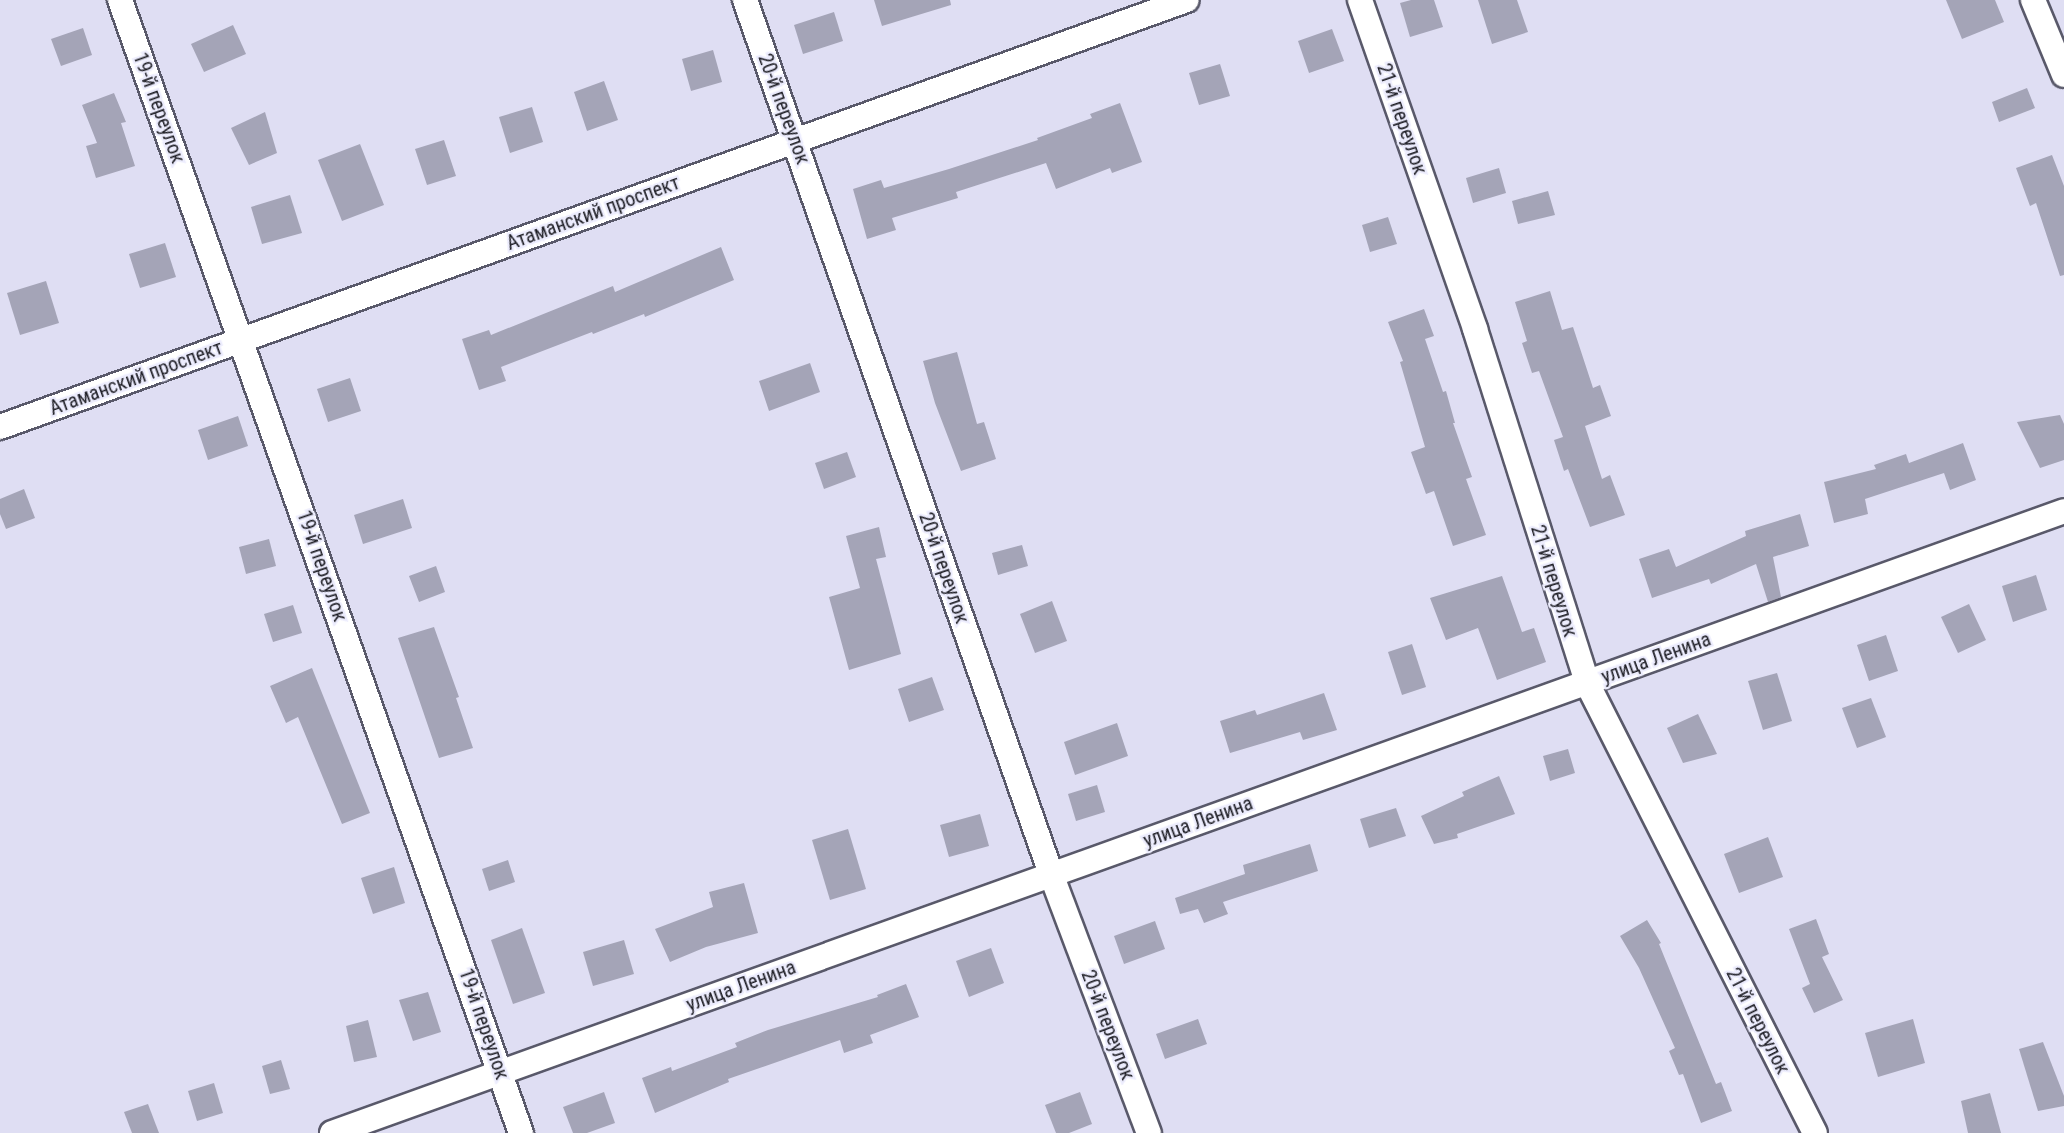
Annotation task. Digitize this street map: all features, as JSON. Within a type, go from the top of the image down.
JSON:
[{"type":"street","name":"19-й переулок","points":[[120,0],[521,1133]]},
{"type":"street","name":"20-й переулок","points":[[745,0],[1051,874],[1149,1133]]},
{"type":"street","name":"Атаманский проспект","points":[[0,427],[1187,0]]},
{"type":"street","name":"21-й переулок","points":[[1360,0],[1475,329],[1587,683],[1815,1133]]},
{"type":"street","points":[[2033,0],[2064,75]]},
{"type":"street","name":"улица Ленина","points":[[332,1133],[2064,511]]},
{"type":"building","points":[[874,0],[950,0],[951,5],[882,26]]},
{"type":"building","points":[[1411,0],[1434,0],[1443,27],[1410,37],[1400,3]]},
{"type":"building","points":[[1478,0],[1517,0],[1528,32],[1492,44]]},
{"type":"building","points":[[1946,0],[1995,0],[2004,22],[1962,39]]},
{"type":"building","points":[[834,12],[843,41],[803,54],[794,25]]},
{"type":"building","points":[[233,25],[246,54],[204,72],[191,44]]},
{"type":"building","points":[[83,28],[92,55],[61,66],[51,39]]},
{"type":"building","points":[[1332,29],[1344,61],[1309,73],[1298,41]]},
{"type":"building","points":[[713,50],[722,82],[691,91],[682,59]]},
{"type":"building","points":[[1220,64],[1230,96],[1199,105],[1189,73]]},
{"type":"building","points":[[604,81],[618,120],[587,131],[574,92]]},
{"type":"building","points":[[2027,88],[2035,108],[1999,122],[1992,102]]},
{"type":"building","points":[[114,93],[126,122],[121,123],[135,166],[96,178],[86,146],[97,143],[82,105]]},
{"type":"building","points":[[1120,103],[1142,162],[1112,173],[1110,168],[1056,189],[1046,163],[956,192],[958,198],[892,218],[896,230],[867,239],[853,189],[881,180],[884,188],[949,169],[1038,140],[1037,138],[1092,118],[1090,114]]},
{"type":"building","points":[[532,107],[543,142],[510,153],[499,117]]},
{"type":"building","points":[[265,112],[277,153],[249,165],[231,128]]},
{"type":"building","points":[[444,140],[456,176],[427,185],[415,149]]},
{"type":"building","points":[[360,144],[384,205],[342,221],[318,160]]},
{"type":"building","points":[[2052,155],[2064,186],[2064,275],[2060,276],[2036,203],[2030,206],[2016,168]]},
{"type":"building","points":[[1499,168],[1506,193],[1473,203],[1466,178]]},
{"type":"building","points":[[1548,191],[1555,215],[1518,224],[1512,201]]},
{"type":"building","points":[[290,195],[302,233],[262,244],[251,207]]},
{"type":"building","points":[[1388,217],[1397,244],[1370,252],[1362,225]]},
{"type":"building","points":[[165,243],[176,277],[140,288],[129,254]]},
{"type":"building","points":[[721,247],[734,280],[645,317],[644,314],[593,334],[592,332],[501,367],[506,381],[479,390],[462,339],[489,330],[491,335],[613,286],[615,292]]},
{"type":"building","points":[[46,281],[59,323],[20,335],[7,293]]},
{"type":"building","points":[[1550,291],[1562,330],[1573,327],[1593,388],[1600,385],[1611,416],[1585,426],[1602,479],[1610,475],[1625,515],[1590,527],[1568,469],[1564,471],[1554,440],[1563,437],[1539,371],[1532,373],[1522,343],[1527,341],[1515,302]]},
{"type":"building","points":[[1424,309],[1434,336],[1425,339],[1443,392],[1446,391],[1455,423],[1453,423],[1472,477],[1466,479],[1486,535],[1453,546],[1434,491],[1426,494],[1411,452],[1425,447],[1400,362],[1403,361],[1388,322]]},
{"type":"building","points":[[957,352],[977,424],[984,422],[996,459],[961,471],[935,403],[923,361]]},
{"type":"building","points":[[810,363],[820,392],[769,411],[759,381]]},
{"type":"building","points":[[350,378],[361,411],[328,422],[317,389]]},
{"type":"building","points":[[2060,415],[2064,424],[2064,460],[2040,468],[2017,422]]},
{"type":"building","points":[[238,416],[248,446],[208,460],[198,430]]},
{"type":"building","points":[[1963,443],[1976,480],[1950,490],[1944,473],[1865,499],[1868,514],[1834,523],[1824,482],[1876,469],[1874,465],[1906,454],[1909,463]]},
{"type":"building","points":[[847,452],[856,477],[824,489],[815,463]]},
{"type":"building","points":[[24,489],[35,518],[6,529],[0,514],[0,499]]},
{"type":"building","points":[[403,499],[412,528],[363,544],[354,515]]},
{"type":"building","points":[[1800,514],[1809,546],[1773,557],[1781,597],[1768,602],[1756,564],[1711,584],[1709,579],[1652,598],[1639,559],[1669,549],[1676,567],[1746,536],[1745,531]]},
{"type":"building","points":[[879,527],[886,557],[876,559],[901,654],[849,670],[829,597],[860,588],[846,536]]},
{"type":"building","points":[[269,539],[276,566],[246,574],[239,547]]},
{"type":"building","points":[[1022,545],[1028,566],[998,575],[992,553]]},
{"type":"building","points":[[436,566],[445,592],[419,602],[409,576]]},
{"type":"building","points":[[2036,575],[2047,610],[2013,622],[2002,586]]},
{"type":"building","points":[[1502,576],[1522,632],[1534,628],[1546,662],[1497,680],[1478,628],[1446,640],[1430,598]]},
{"type":"building","points":[[1052,601],[1067,641],[1035,653],[1020,614]]},
{"type":"building","points":[[1969,604],[1986,640],[1958,653],[1941,617]]},
{"type":"building","points":[[293,605],[302,633],[273,642],[264,614]]},
{"type":"building","points":[[434,627],[459,697],[456,698],[473,748],[439,758],[398,638]]},
{"type":"building","points":[[1886,635],[1898,671],[1869,681],[1857,645]]},
{"type":"building","points":[[1412,644],[1426,687],[1402,695],[1388,652]]},
{"type":"building","points":[[312,668],[370,813],[342,824],[298,717],[286,723],[270,686]]},
{"type":"building","points":[[1777,673],[1792,721],[1763,730],[1748,681]]},
{"type":"building","points":[[932,677],[944,710],[909,722],[898,689]]},
{"type":"building","points":[[1324,693],[1337,730],[1303,740],[1300,732],[1230,753],[1220,721],[1255,710],[1257,715]]},
{"type":"building","points":[[1871,698],[1886,737],[1857,748],[1842,708]]},
{"type":"building","points":[[1698,714],[1717,754],[1683,763],[1667,728]]},
{"type":"building","points":[[1117,723],[1128,756],[1075,775],[1064,742]]},
{"type":"building","points":[[1568,749],[1575,773],[1550,781],[1543,756]]},
{"type":"building","points":[[1499,776],[1515,814],[1457,834],[1458,838],[1434,844],[1421,816],[1464,796],[1462,792]]},
{"type":"building","points":[[1097,785],[1105,812],[1076,821],[1068,794]]},
{"type":"building","points":[[1396,808],[1406,836],[1369,848],[1360,819]]},
{"type":"building","points":[[980,814],[989,846],[949,857],[940,825]]},
{"type":"building","points":[[848,829],[866,889],[830,900],[812,840]]},
{"type":"building","points":[[1768,837],[1783,877],[1739,893],[1724,854]]},
{"type":"building","points":[[1310,844],[1318,871],[1223,902],[1228,914],[1204,923],[1198,909],[1180,914],[1175,898],[1245,874],[1243,865]]},
{"type":"building","points":[[508,860],[515,882],[489,891],[482,869]]},
{"type":"building","points":[[394,867],[405,903],[373,914],[361,878]]},
{"type":"building","points":[[744,883],[758,933],[706,947],[670,962],[655,929],[713,907],[709,892]]},
{"type":"building","points":[[1816,919],[1829,954],[1822,957],[1843,1000],[1814,1013],[1802,988],[1810,984],[1789,929]]},
{"type":"building","points":[[1647,920],[1661,943],[1659,944],[1716,1084],[1721,1082],[1732,1111],[1701,1123],[1683,1074],[1679,1075],[1669,1051],[1675,1048],[1639,968],[1620,936]]},
{"type":"building","points":[[1155,921],[1165,949],[1124,964],[1114,936]]},
{"type":"building","points":[[522,928],[545,993],[513,1004],[491,940]]},
{"type":"building","points":[[624,940],[634,974],[593,986],[583,952]]},
{"type":"building","points":[[991,948],[1004,983],[969,997],[956,961]]},
{"type":"building","points":[[906,984],[919,1017],[870,1035],[873,1043],[844,1053],[840,1040],[728,1079],[729,1082],[655,1113],[642,1078],[671,1067],[672,1071],[737,1047],[735,1043],[768,1030],[878,997],[877,995]]},
{"type":"building","points":[[428,992],[441,1032],[413,1041],[399,1000]]},
{"type":"building","points":[[1198,1019],[1207,1044],[1165,1059],[1156,1034]]},
{"type":"building","points":[[1913,1019],[1925,1063],[1878,1077],[1865,1033]]},
{"type":"building","points":[[368,1020],[377,1057],[354,1062],[346,1026]]},
{"type":"building","points":[[2043,1042],[2064,1096],[2064,1106],[2038,1111],[2019,1049]]},
{"type":"building","points":[[281,1060],[290,1089],[270,1094],[262,1066]]},
{"type":"building","points":[[214,1083],[223,1113],[197,1121],[188,1091]]},
{"type":"building","points":[[604,1092],[615,1123],[587,1133],[573,1133],[563,1107]]},
{"type":"building","points":[[1080,1092],[1092,1124],[1069,1133],[1056,1133],[1045,1105]]},
{"type":"building","points":[[1990,1093],[2001,1133],[1968,1133],[1961,1101]]},
{"type":"building","points":[[148,1104],[159,1133],[132,1133],[124,1112]]}]
